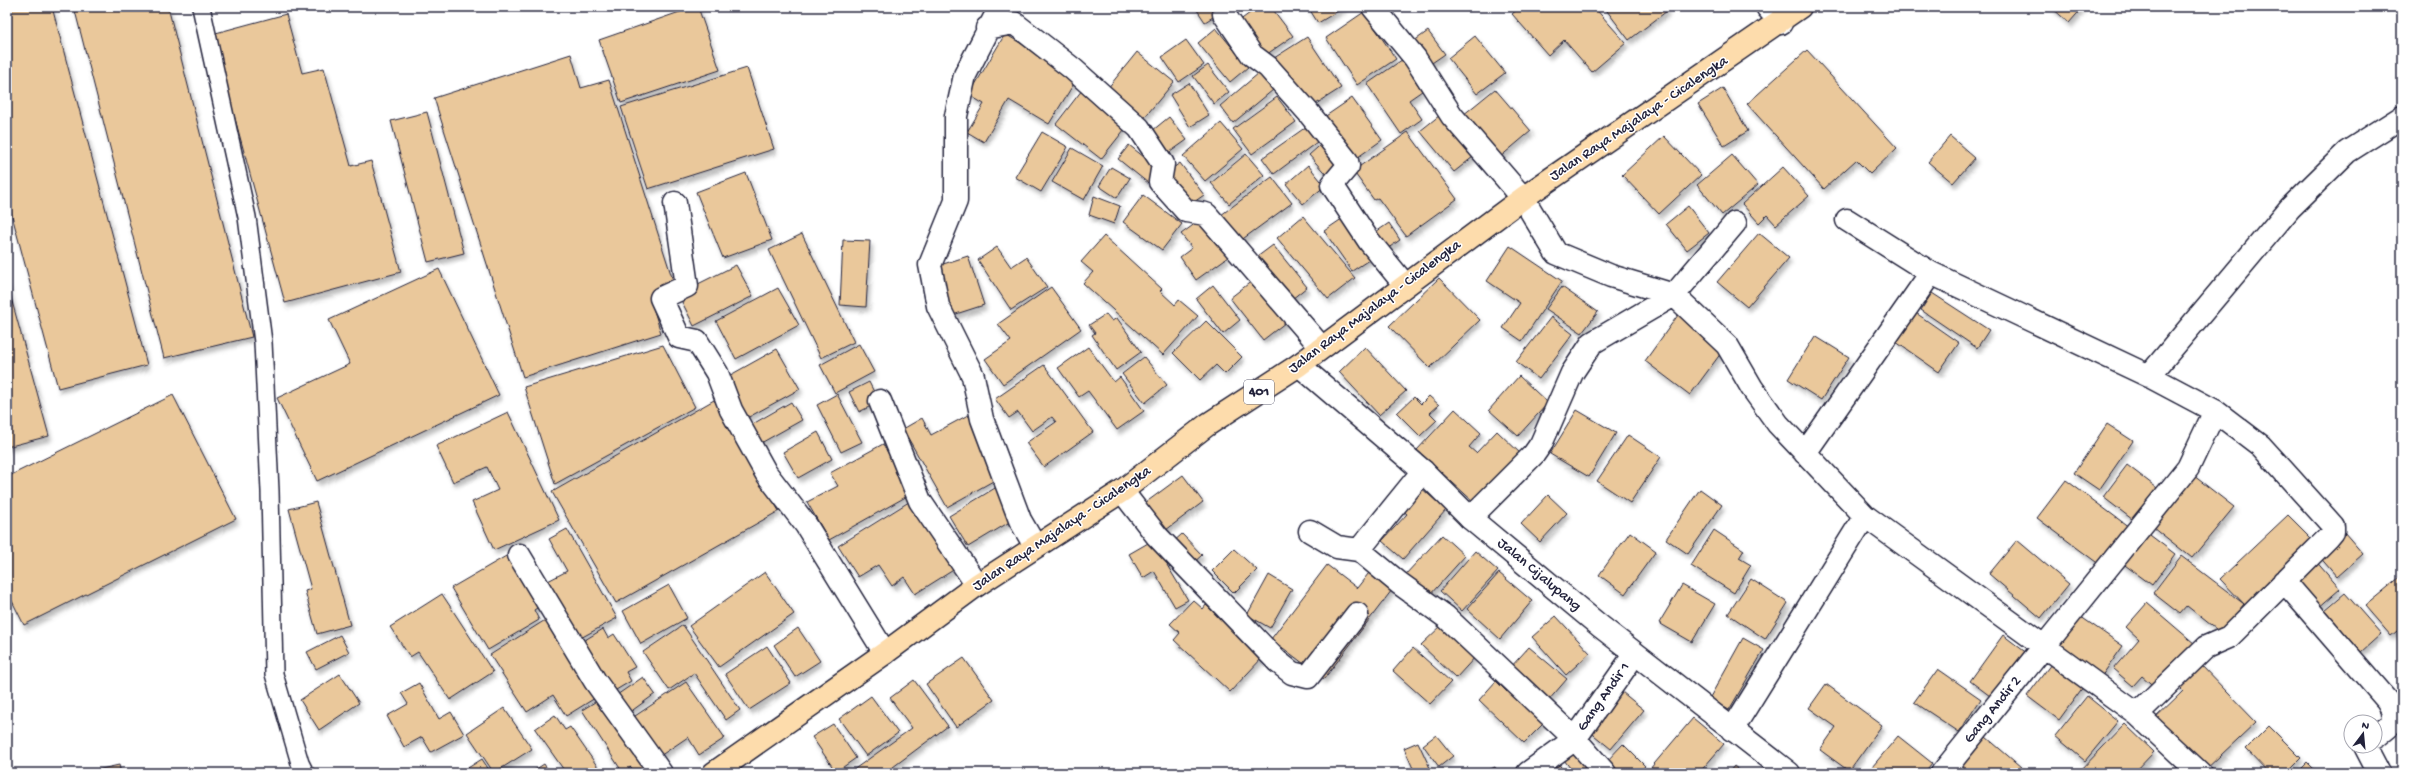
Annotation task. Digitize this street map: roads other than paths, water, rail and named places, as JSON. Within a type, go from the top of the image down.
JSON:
[{"type":"main road","name":"Jalan Raya Majalaya - Cicalengka","points":[[714,773],[885,653],[977,585],[1034,546],[1122,491],[1207,426],[1299,365],[1321,347],[1523,198],[1774,15],[1800,7]]},
{"type":"street","points":[[1000,7],[987,28],[965,74],[956,116],[956,200],[930,265],[938,306],[973,376],[982,419],[1020,520],[1034,546]]},
{"type":"street","points":[[1373,7],[1415,58],[1452,116],[1523,198],[1556,253],[1611,276],[1674,295],[1727,345],[1752,388],[1778,424],[1865,516],[2136,714],[2200,773]]},
{"type":"street","points":[[1224,14],[1252,55],[1268,67],[1308,112],[1347,161],[1348,166],[1332,185],[1369,241],[1405,285]]},
{"type":"street","points":[[987,28],[1014,23],[1073,69],[1139,128],[1163,164],[1160,182],[1186,211],[1206,214],[1321,347]]},
{"type":"street","points":[[2149,376],[2290,208],[2347,152],[2402,117]]},
{"type":"street","points":[[675,204],[687,286],[661,298],[679,337],[697,342],[717,373],[731,410],[766,473],[806,525],[885,653]]},
{"type":"street","points":[[1846,220],[1931,272],[2149,376],[2215,411],[2261,446],[2333,526],[2333,532],[2328,538],[2229,637],[2206,647],[2136,714]]},
{"type":"street","points":[[1470,518],[1534,454],[1541,444],[1572,373],[1592,343],[1674,295],[1735,223]]},
{"type":"street","points":[[1805,453],[1931,272]]},
{"type":"street","name":"Jalan Cijalupang","points":[[1299,365],[1423,471],[1470,518],[1634,655],[1789,773]]},
{"type":"street","points":[[880,401],[920,502],[977,585]]},
{"type":"street","name":"Gang Andir 2","points":[[1942,773],[2188,468],[2215,411]]},
{"type":"street","points":[[1359,550],[1423,471]]},
{"type":"street","points":[[1122,491],[1157,536],[1278,662],[1292,673],[1308,677],[1357,614]]},
{"type":"street","points":[[1732,730],[1865,516]]},
{"type":"street","points":[[1310,531],[1337,547],[1359,550],[1399,583],[1446,617],[1491,657],[1574,739],[1605,773]]},
{"type":"street","points":[[519,555],[595,681],[661,773]]},
{"type":"street","points":[[2284,581],[2387,700],[2392,709],[2392,722],[2383,730]]},
{"type":"street","name":"Gang Andir 1","points":[[1528,773],[1574,739],[1634,655]]},
{"type":"street","points":[[2369,754],[2379,773]]},
{"type":"lane","points":[[202,7],[247,216],[263,342],[270,491],[274,674],[300,763],[305,773]]}]
